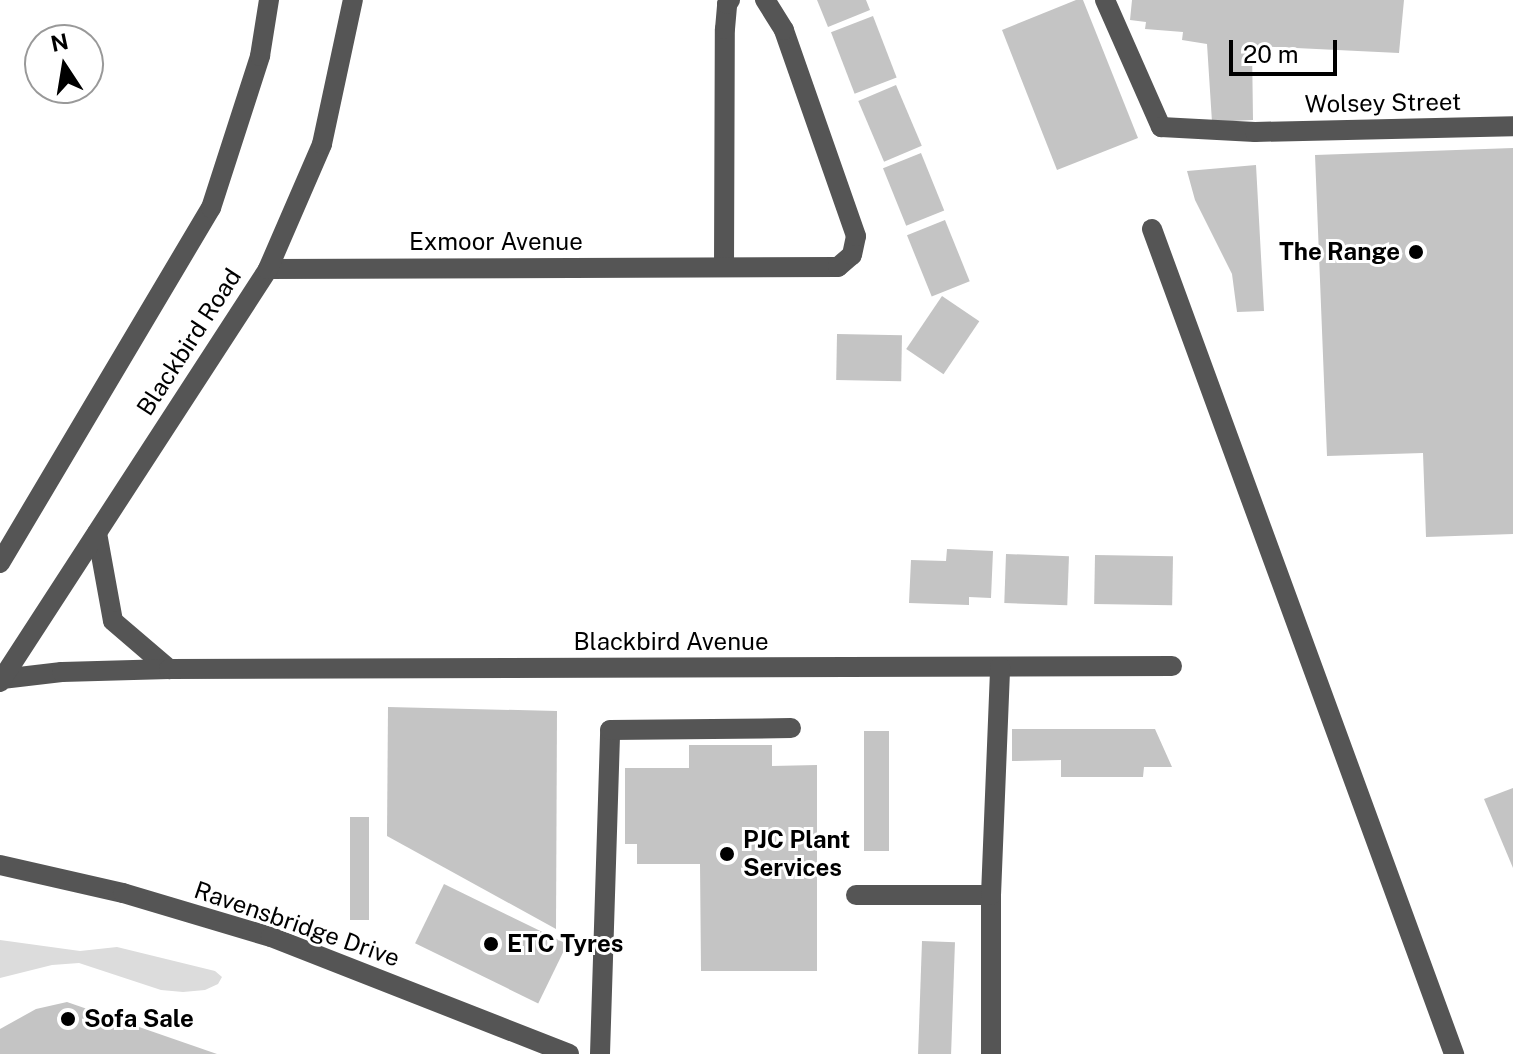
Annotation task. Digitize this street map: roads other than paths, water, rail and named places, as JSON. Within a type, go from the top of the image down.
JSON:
[{"type":"street","name":"Blackbird Road","points":[[0,563],[211,208],[260,56],[269,0]]},
{"type":"street","name":"Blackbird Road","points":[[1,680],[268,269],[322,144],[353,0]]},
{"type":"street","points":[[724,267],[725,29],[730,0]]},
{"type":"street","name":"Exmoor Avenue","points":[[268,269],[838,267],[852,255],[856,236],[784,30],[765,0]]},
{"type":"street","name":"Wolsey Street","points":[[1105,0],[1161,127],[1255,132],[1513,126]]},
{"type":"street","points":[[1152,229],[1454,1054]]},
{"type":"street","points":[[97,533],[113,621],[169,669]]},
{"type":"street","name":"Blackbird Avenue","points":[[1,680],[62,672],[169,669],[1172,666]]},
{"type":"street","points":[[991,1054],[991,895],[1000,667]]},
{"type":"street","points":[[600,1054],[610,730],[791,728]]},
{"type":"street","name":"Ravensbridge Drive","points":[[0,865],[123,893],[271,937],[569,1054]]},
{"type":"street","points":[[856,895],[991,895]]},
{"type":"place","name":"The Range","points":[[1416,252]]},
{"type":"place","name":"PJC Plant Services","points":[[727,854]]},
{"type":"place","name":"ETC Tyres","points":[[491,944]]},
{"type":"place","name":"Sofa Sale","points":[[68,1019]]}]
